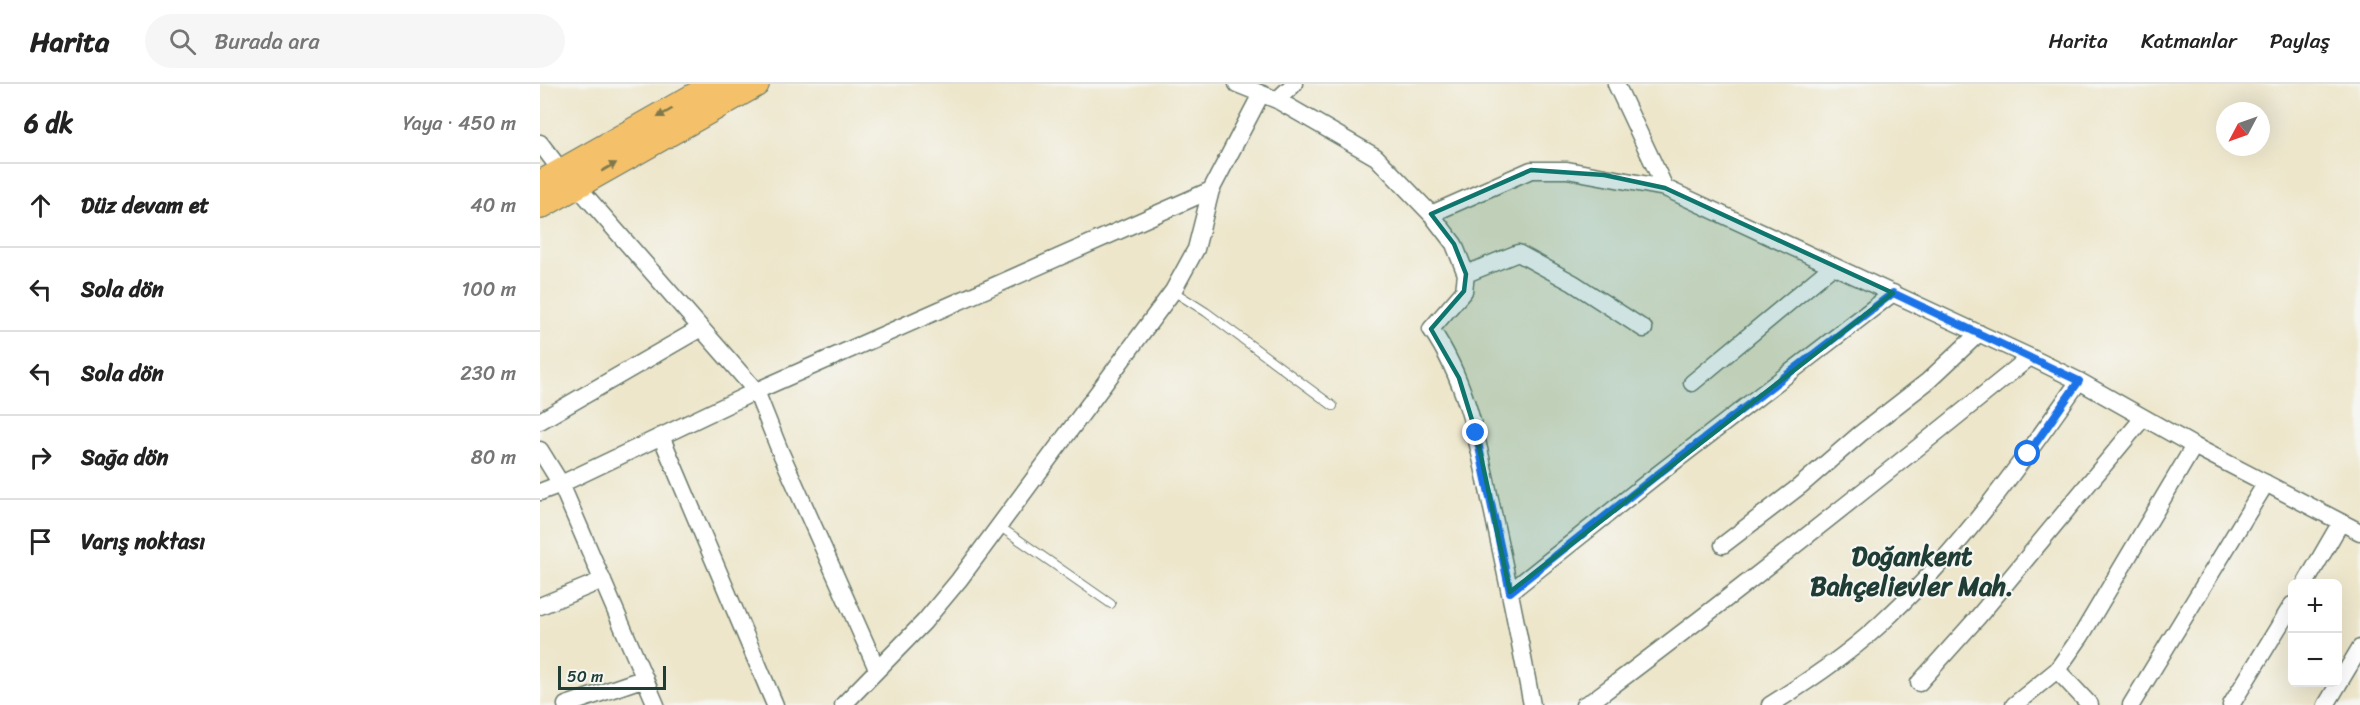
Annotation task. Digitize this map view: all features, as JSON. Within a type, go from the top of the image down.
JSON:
[{"type":"main road","points":[[540,206],[559,181],[716,84]]},
{"type":"main road","points":[[559,181],[756,84]]},
{"type":"street","points":[[1237,84],[1269,97],[1376,157],[1431,214],[1454,244],[1466,274],[1464,291],[1431,329],[1447,352],[1459,378],[1476,433],[1532,705]]},
{"type":"street","points":[[843,705],[931,614],[1173,291],[1196,249],[1211,190],[1269,97],[1294,84]]},
{"type":"street","points":[[1616,84],[1665,188]]},
{"type":"street","points":[[540,143],[559,181],[701,328],[756,391],[780,451],[877,669]]},
{"type":"street","points":[[1431,214],[1531,170],[1567,170],[1665,188],[2079,381],[2194,446],[2360,532]]},
{"type":"street","points":[[540,492],[756,391],[1211,190]]},
{"type":"street","points":[[1466,274],[1518,253],[1573,283],[1644,329]]},
{"type":"street","points":[[1692,383],[1833,266]]},
{"type":"street","points":[[1510,592],[1653,478],[1893,293]]},
{"type":"street","points":[[540,421],[701,328]]},
{"type":"street","points":[[1723,545],[1800,486],[1860,434],[1928,381],[1979,333]]},
{"type":"street","points":[[1584,705],[1690,628],[1792,549],[2030,357]]},
{"type":"street","points":[[1770,705],[1855,646],[1890,615],[1980,515],[2028,454],[2079,381]]},
{"type":"street","points":[[1919,683],[1978,617],[2143,418]]},
{"type":"street","points":[[661,436],[775,705]]},
{"type":"street","points":[[2014,705],[2057,670],[2081,636],[2194,446]]},
{"type":"street","points":[[540,450],[561,484],[656,705]]},
{"type":"street","points":[[2131,705],[2266,483]]},
{"type":"street","points":[[2308,579],[2341,522]]},
{"type":"street","points":[[540,606],[603,580]]},
{"type":"street","points":[[2231,705],[2288,612]]},
{"type":"street","points":[[2326,705],[2360,648]]},
{"type":"street","points":[[2057,670],[2090,705]]},
{"type":"street","points":[[566,705],[645,678]]},
{"type":"lane","points":[[1173,291],[1206,312],[1333,406]]},
{"type":"lane","points":[[999,526],[1111,604]]},
{"type":"highlighted area","points":[[1531,170],[1604,175],[1665,188],[1893,293],[1510,592],[1476,433],[1459,378],[1431,329],[1464,291],[1466,274],[1454,244],[1431,214]]},
{"type":"district","name":"Doğankent Bahçelievler Mah.","points":[[1912,571]]},
{"type":"route","points":[[1476,433],[1510,592],[1653,478],[1893,293],[2079,381],[2028,454]]}]
